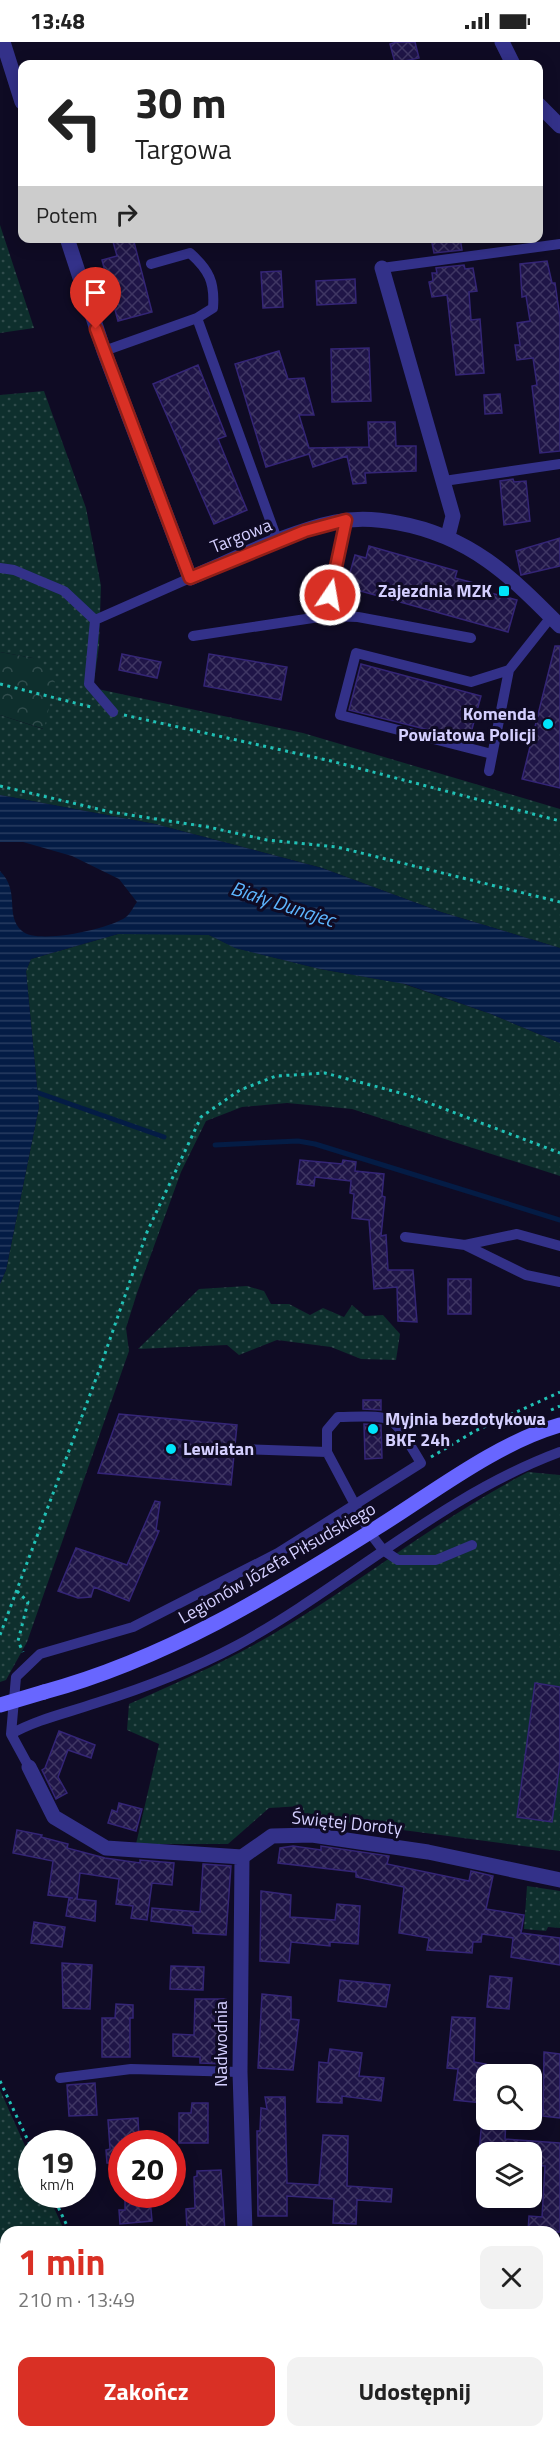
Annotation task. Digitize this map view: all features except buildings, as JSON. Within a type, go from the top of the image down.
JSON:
[{"type":"street","points":[[3,42],[18,89]]},
{"type":"street","points":[[502,42],[511,60]]},
{"type":"street","points":[[543,109],[560,126]]},
{"type":"street","points":[[69,243],[104,351],[190,578]]},
{"type":"street","points":[[382,268],[453,516],[448,536]]},
{"type":"street","name":"Targowa","points":[[190,578],[320,526],[346,520],[388,521],[448,536],[491,561],[555,621]]},
{"type":"street","name":"Legionów Józefa Piłsudskiego","points":[[0,1705],[117,1670],[177,1644],[280,1587],[490,1457],[543,1430],[560,1425]]},
{"type":"street","points":[[29,1767],[54,1817],[106,1848],[242,1857]]},
{"type":"street","name":"Świętej Doroty","points":[[242,1857],[272,1836],[312,1835],[428,1852],[560,1880]]},
{"type":"street","name":"Nadwodnia","points":[[242,1857],[240,2072],[245,2226]]},
{"type":"lane","points":[[382,268],[560,244]]},
{"type":"lane","points":[[104,351],[197,318],[213,308],[214,291],[206,267],[190,253],[151,264]]},
{"type":"lane","points":[[197,318],[278,542]]},
{"type":"lane","points":[[444,481],[560,464]]},
{"type":"lane","points":[[326,616],[346,520]]},
{"type":"lane","points":[[0,568],[14,570],[64,591],[95,620]]},
{"type":"lane","points":[[95,620],[190,578]]},
{"type":"lane","points":[[194,636],[326,616],[358,617],[471,638]]},
{"type":"lane","points":[[95,620],[89,684],[113,712]]},
{"type":"lane","points":[[492,754],[340,715],[356,652],[471,682],[509,670],[555,621]]},
{"type":"lane","points":[[489,771],[509,670]]},
{"type":"lane","points":[[465,1245],[517,1234],[560,1246]]},
{"type":"lane","points":[[405,1237],[465,1245],[526,1275],[560,1282]]},
{"type":"lane","points":[[29,1767],[11,1734],[16,1677],[40,1654],[133,1628],[278,1553],[353,1506],[421,1463],[397,1424],[385,1416],[338,1417],[327,1430],[327,1452],[353,1506],[383,1550],[398,1560],[435,1560],[472,1545]]},
{"type":"lane","points":[[243,1449],[327,1452]]},
{"type":"lane","points":[[11,1734],[35,1720],[156,1684],[236,1646],[317,1596],[460,1501],[531,1463],[560,1452]]},
{"type":"lane","points":[[60,2079],[131,2069],[240,2072]]},
{"type":"path","points":[[0,684],[331,761],[560,822]]},
{"type":"path","points":[[0,786],[111,812],[208,827],[267,840],[338,847],[560,902]]},
{"type":"path","points":[[0,1635],[147,1232],[201,1117],[240,1090],[276,1076],[325,1074],[408,1095],[560,1153]]},
{"type":"path","points":[[421,1463],[475,1431],[560,1392]]},
{"type":"path","points":[[17,1591],[28,1602],[18,1641],[30,1664]]},
{"type":"path","points":[[0,2081],[23,2130]]},
{"type":"path","points":[[59,2208],[67,2226]]},
{"type":"green space","points":[[0,225],[34,328],[0,333]]},
{"type":"green space","points":[[44,391],[86,508],[101,586],[99,646],[93,688],[303,733],[560,809],[560,948],[441,912],[322,868],[155,824],[0,795],[0,715],[43,729],[33,658],[0,652],[0,395]]},
{"type":"green space","points":[[0,652],[33,658],[55,682],[44,729],[0,715]]},
{"type":"green space","points":[[143,932],[209,935],[236,948],[320,969],[401,983],[491,1014],[560,1043],[560,1176],[352,1109],[287,1103],[242,1107],[206,1121],[181,1172],[137,1293],[126,1328],[129,1351],[27,1642],[6,1680],[0,1682],[0,1284],[6,1270],[39,1107],[26,971],[31,959],[118,934]]},
{"type":"green space","points":[[247,1286],[264,1291],[271,1304],[289,1304],[310,1315],[323,1308],[344,1317],[352,1305],[365,1316],[383,1315],[400,1334],[396,1360],[361,1359],[331,1347],[277,1340],[239,1355],[227,1345],[138,1349],[199,1289]]},
{"type":"green space","points":[[528,1472],[560,1475],[560,1851],[305,1817],[302,1806],[269,1808],[228,1844],[136,1844],[159,1744],[127,1730],[129,1704],[256,1644],[337,1594],[462,1510]]},
{"type":"green space","points":[[527,1886],[560,1891],[560,1928],[548,1927],[546,1931],[524,1929]]},
{"type":"green space","points":[[0,2090],[18,2130],[18,2208],[54,2208],[62,2226],[0,2226]]},
{"type":"water","name":"Biały Dunajec","points":[[0,795],[155,824],[322,868],[441,912],[560,948],[560,1043],[491,1014],[405,984],[320,969],[235,948],[209,935],[118,934],[31,959],[26,971],[39,1107],[6,1270],[0,1284],[0,871],[10,887],[17,925],[30,935],[74,934],[118,922],[126,917],[137,902],[119,879],[72,856],[23,842],[0,842]]},
{"type":"waterway","points":[[33,1091],[164,1137]]},
{"type":"waterway","points":[[215,1145],[298,1141],[315,1144],[560,1220]]},
{"type":"place","name":"Zajezdnia MZK","points":[[504,591]]},
{"type":"place","name":"Komenda Powiatowa Policji","points":[[548,724]]},
{"type":"place","name":"Myjnia bezdotykowa BKF 24h","points":[[373,1429]]},
{"type":"place","name":"Lewiatan","points":[[171,1449]]},
{"type":"route","points":[[96,329],[190,578],[305,531],[346,520],[330,595]]}]
